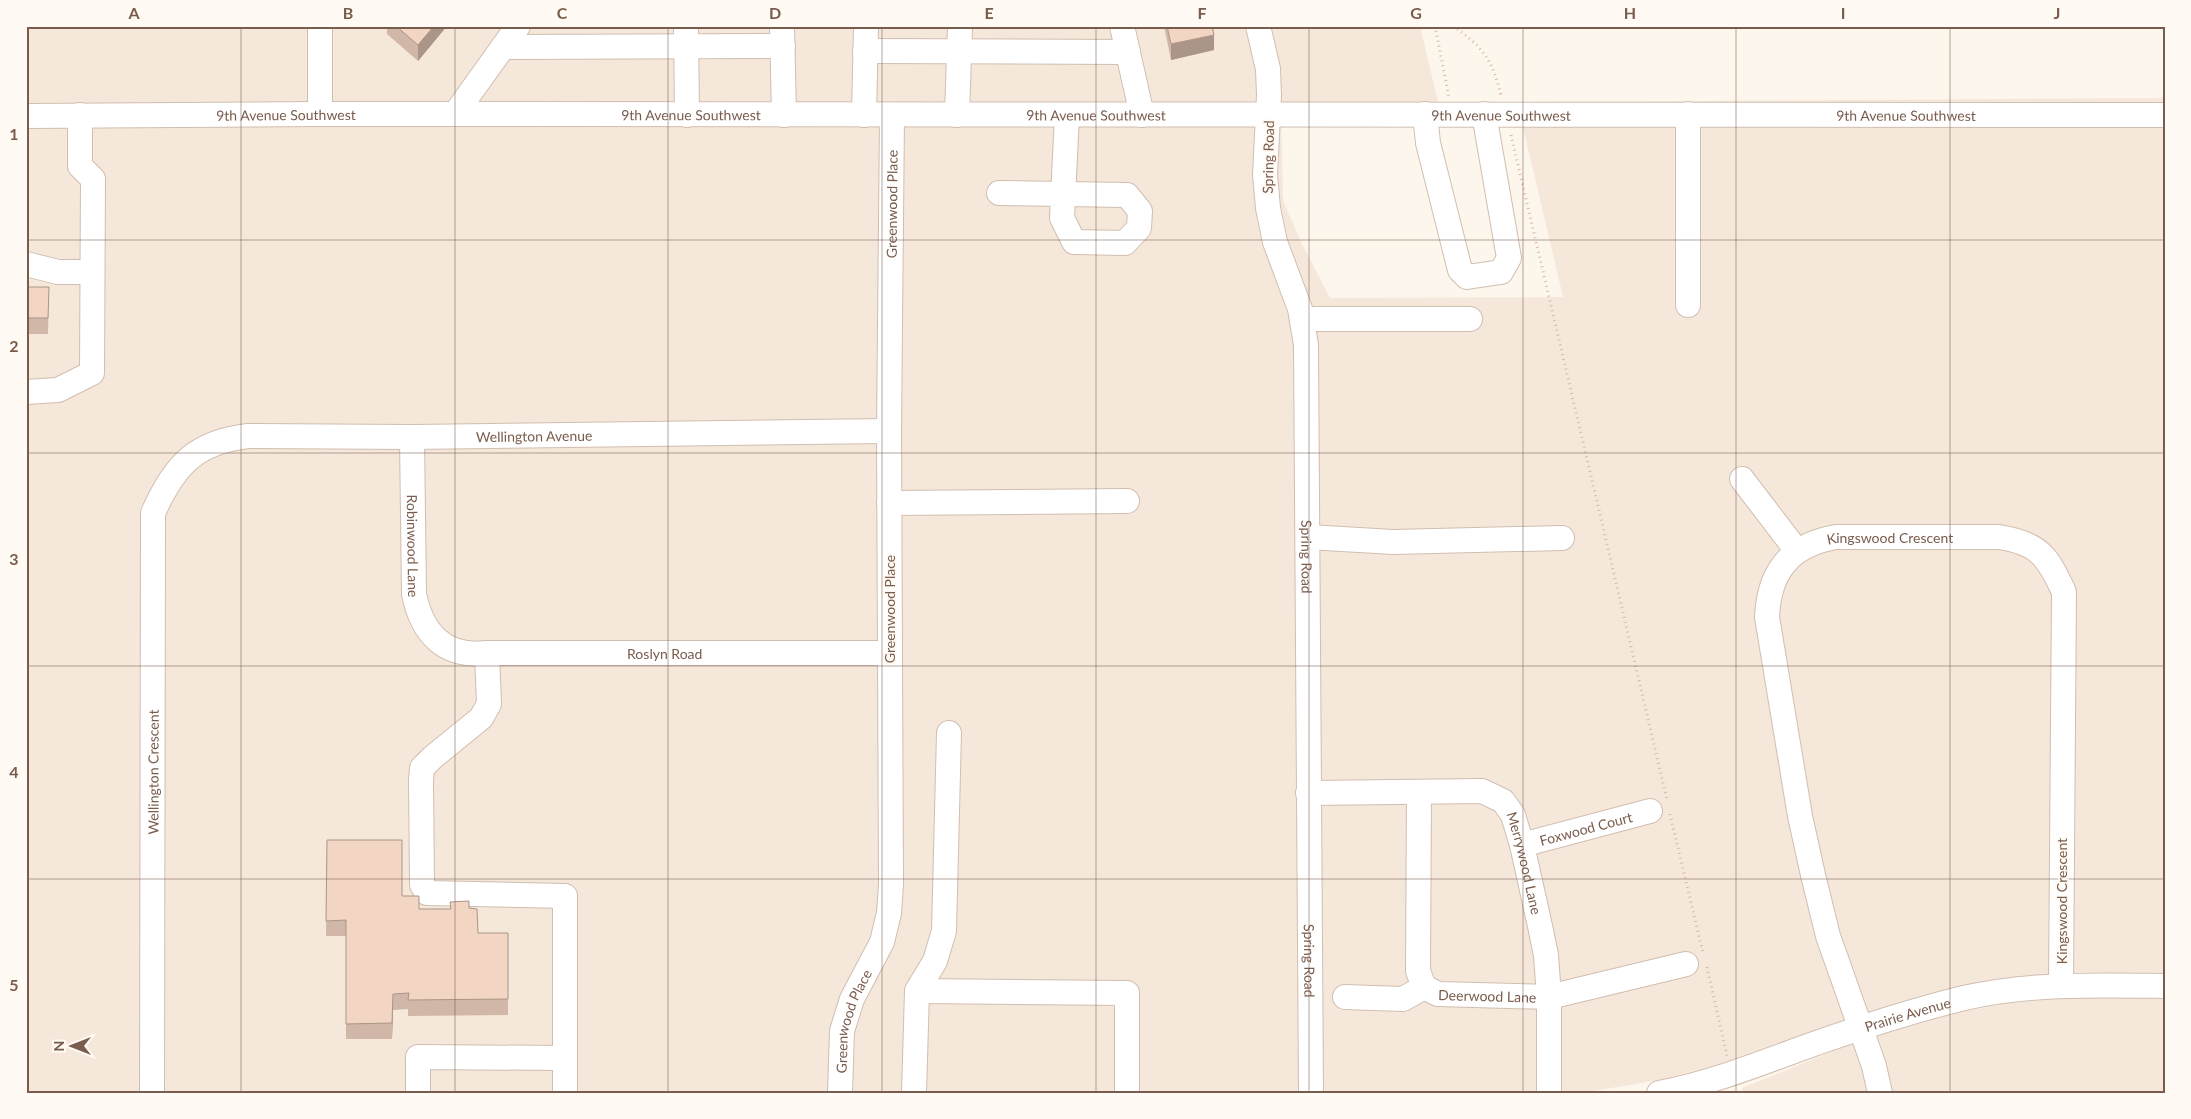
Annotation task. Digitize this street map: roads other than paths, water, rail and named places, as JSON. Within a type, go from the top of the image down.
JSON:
[{"type":"street","points":[[320,26],[320,114]]},
{"type":"street","points":[[455,114],[518,26]]},
{"type":"street","points":[[864,115],[866,26]]},
{"type":"street","points":[[957,115],[960,26]]},
{"type":"street","points":[[1122,26],[1142,115]]},
{"type":"street","name":"Spring Road","points":[[1258,26],[1268,69],[1265,175],[1268,208],[1276,242],[1300,310],[1306,344],[1311,1093]]},
{"type":"street","points":[[503,47],[686,36],[782,36],[784,115]]},
{"type":"street","points":[[686,36],[687,115]]},
{"type":"street","points":[[865,52],[1128,52]]},
{"type":"street","name":"9th Avenue Southwest","points":[[26,116],[320,114],[2165,115]]},
{"type":"street","points":[[1425,114],[1428,143],[1460,270],[1467,277],[1501,272],[1509,258],[1495,114]]},
{"type":"street","points":[[1688,114],[1688,305]]},
{"type":"street","points":[[26,392],[58,390],[92,373],[93,179],[80,166],[80,115]]},
{"type":"street","name":"Greenwood Place","points":[[840,1093],[842,1031],[852,999],[882,942],[889,913],[891,884],[889,431],[892,115]]},
{"type":"street","points":[[999,193],[1063,193],[1067,115]]},
{"type":"street","points":[[26,264],[58,272],[92,272]]},
{"type":"street","points":[[1302,320],[1470,319]]},
{"type":"street","name":"Wellington Avenue","points":[[186,460],[200,450],[226,438],[248,436],[412,437],[889,431]]},
{"type":"street","name":"Robinwood Lane","points":[[412,437],[414,594],[418,614],[428,630],[442,644]]},
{"type":"street","name":"Wellington Crescent","points":[[152,1093],[153,513],[162,493],[186,460]]},
{"type":"street","points":[[1742,479],[1797,550]]},
{"type":"street","points":[[889,504],[1127,501]]},
{"type":"street","points":[[1308,537],[1393,542],[1562,538]]},
{"type":"street","name":"Kingswood Crescent","points":[[1880,1093],[1861,1028],[1828,936],[1813,875],[1800,816],[1767,617],[1768,595],[1776,575],[1797,550],[1819,540],[1836,537],[1999,537],[2018,540],[2035,548],[2049,562],[2064,592],[2061,985]]},
{"type":"street","name":"Roslyn Road","points":[[442,644],[471,655],[487,653],[889,653]]},
{"type":"street","points":[[487,653],[489,704],[481,718],[422,768],[420,780],[422,885],[428,894],[565,896],[565,1093]]},
{"type":"street","points":[[914,1093],[917,992],[935,961],[944,931],[949,733]]},
{"type":"street","name":"Merrywood Lane","points":[[1308,793],[1482,791],[1503,801],[1513,815],[1522,845],[1546,955],[1549,997],[1549,1093]]},
{"type":"street","name":"Deerwood Lane","points":[[1419,792],[1418,971],[1424,987],[1438,994],[1549,997],[1686,964]]},
{"type":"street","name":"Foxwood Court","points":[[1522,845],[1650,811]]},
{"type":"street","name":"Prairie Avenue","points":[[1660,1093],[1732,1074],[1861,1028],[1966,998],[2003,991],[2061,985],[2165,986]]},
{"type":"street","points":[[1345,998],[1403,998],[1424,987]]},
{"type":"street","points":[[917,992],[1127,994],[1127,1093]]},
{"type":"street","points":[[418,1093],[418,1057],[565,1058]]}]
